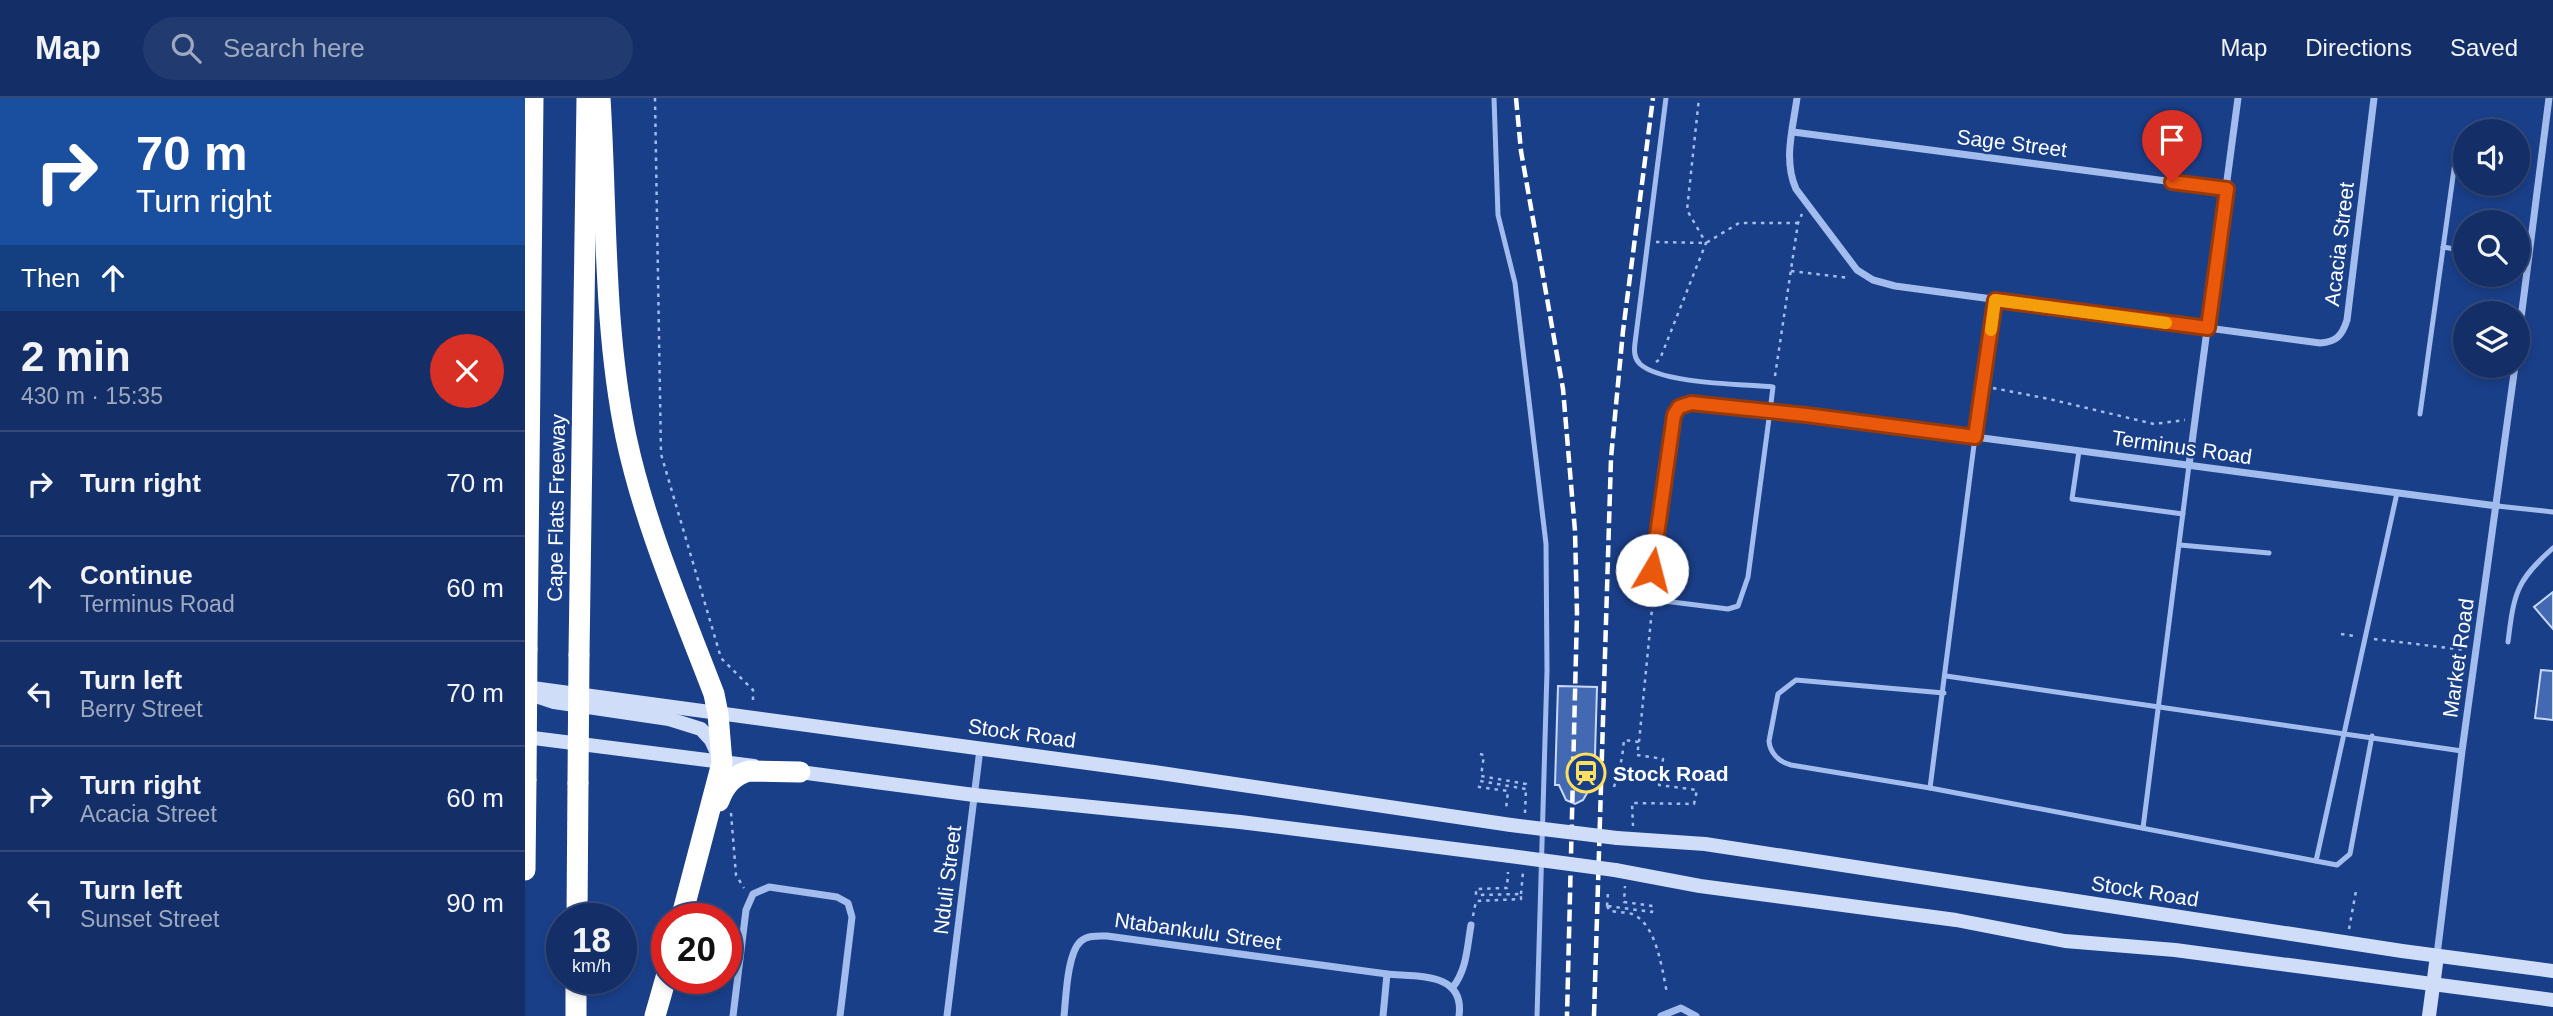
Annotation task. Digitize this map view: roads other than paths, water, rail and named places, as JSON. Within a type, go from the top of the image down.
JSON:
[{"type":"highway","name":"Cape Flats Freeway","points":[[525,870],[533,98]]},
{"type":"highway","name":"Cape Flats Freeway","points":[[577,903],[587,98]]},
{"type":"highway","points":[[600,98],[608,284],[616,377],[626,437],[645,513],[714,694],[718,714],[722,763],[687,903]]},
{"type":"highway","points":[[688,903],[722,793],[729,783],[741,773],[749,771],[800,772]]},
{"type":"highway","points":[[576,994],[576,1016]]},
{"type":"highway","points":[[656,1016],[662,994]]},
{"type":"main road","name":"Stock Road","points":[[525,687],[1154,772],[1511,825],[1617,838],[1705,844],[2437,956],[2553,971]]},
{"type":"main road","points":[[525,693],[554,702],[669,719],[701,729],[711,740],[722,763]]},
{"type":"main road","points":[[525,737],[974,795],[1240,822],[1510,856],[1615,870],[1700,886],[1956,920],[2065,941],[2175,950],[2553,1000]]},
{"type":"main road","points":[[2429,1016],[2437,956]]},
{"type":"street","points":[[1793,132],[1797,98]]},
{"type":"street","points":[[2189,466],[2238,98]]},
{"type":"street","name":"Acacia Street","points":[[1793,132],[1789,165],[1796,189],[1857,270],[1873,281],[2320,343],[2333,342],[2343,332],[2347,320],[2374,98]]},
{"type":"street","points":[[2530,252],[2549,98]]},
{"type":"street","name":"Sage Street","points":[[1793,132],[2227,189]]},
{"type":"street","points":[[1975,437],[1995,300]]},
{"type":"street","name":"Market Road","points":[[2437,956],[2513,378]]},
{"type":"street","name":"Terminus Road","points":[[1975,437],[2497,506]]},
{"type":"street","name":"Nduli Street","points":[[947,1016],[980,749]]},
{"type":"street","points":[[733,1016],[746,910],[753,894],[769,887],[837,897],[848,903],[852,917],[840,1016]]},
{"type":"street","points":[[1459,1016],[1458,996],[1453,987],[1464,967],[1471,925]]},
{"type":"street","name":"Ntabankulu Street","points":[[1064,1016],[1073,953],[1081,942],[1092,936],[1427,977],[1453,987]]},
{"type":"street","points":[[1383,1016],[1387,974]]},
{"type":"street","points":[[1661,1016],[1681,1008],[1696,1016]]},
{"type":"lane","points":[[1495,98],[1499,215],[1515,283],[1546,544],[1547,671],[1537,1016]]},
{"type":"lane","points":[[1666,98],[1634,353],[1638,363],[1668,376],[1773,387],[1770,411],[1748,577],[1738,606],[1728,609],[1653,599],[1649,593],[1675,411],[1691,403],[1770,411]]},
{"type":"lane","points":[[2420,414],[2453,176]]},
{"type":"lane","points":[[2443,247],[2453,249]]},
{"type":"lane","name":"Terminus Road","points":[[1770,411],[1975,437]]},
{"type":"lane","points":[[1930,788],[1975,437]]},
{"type":"lane","points":[[2078,451],[2072,499],[2183,514]]},
{"type":"lane","points":[[2143,828],[2189,466]]},
{"type":"lane","points":[[2316,861],[2397,493]]},
{"type":"lane","name":"Terminus Road","points":[[2497,506],[2553,512]]},
{"type":"lane","points":[[2180,545],[2269,553]]},
{"type":"lane","points":[[2508,642],[2512,605],[2517,590],[2523,579],[2553,548]]},
{"type":"lane","points":[[1946,676],[2462,751]]},
{"type":"lane","points":[[1944,693],[1796,680],[1778,694],[1769,741],[1770,749],[1785,763],[2337,865],[2350,854],[2372,736]]},
{"type":"railway","points":[[1516,98],[1521,151],[1563,389],[1575,531],[1577,613],[1567,1016]]},
{"type":"railway","points":[[1594,1016],[1611,458],[1623,331],[1653,98]]},
{"type":"place","name":"Stock Road","points":[[1586,773]]}]
